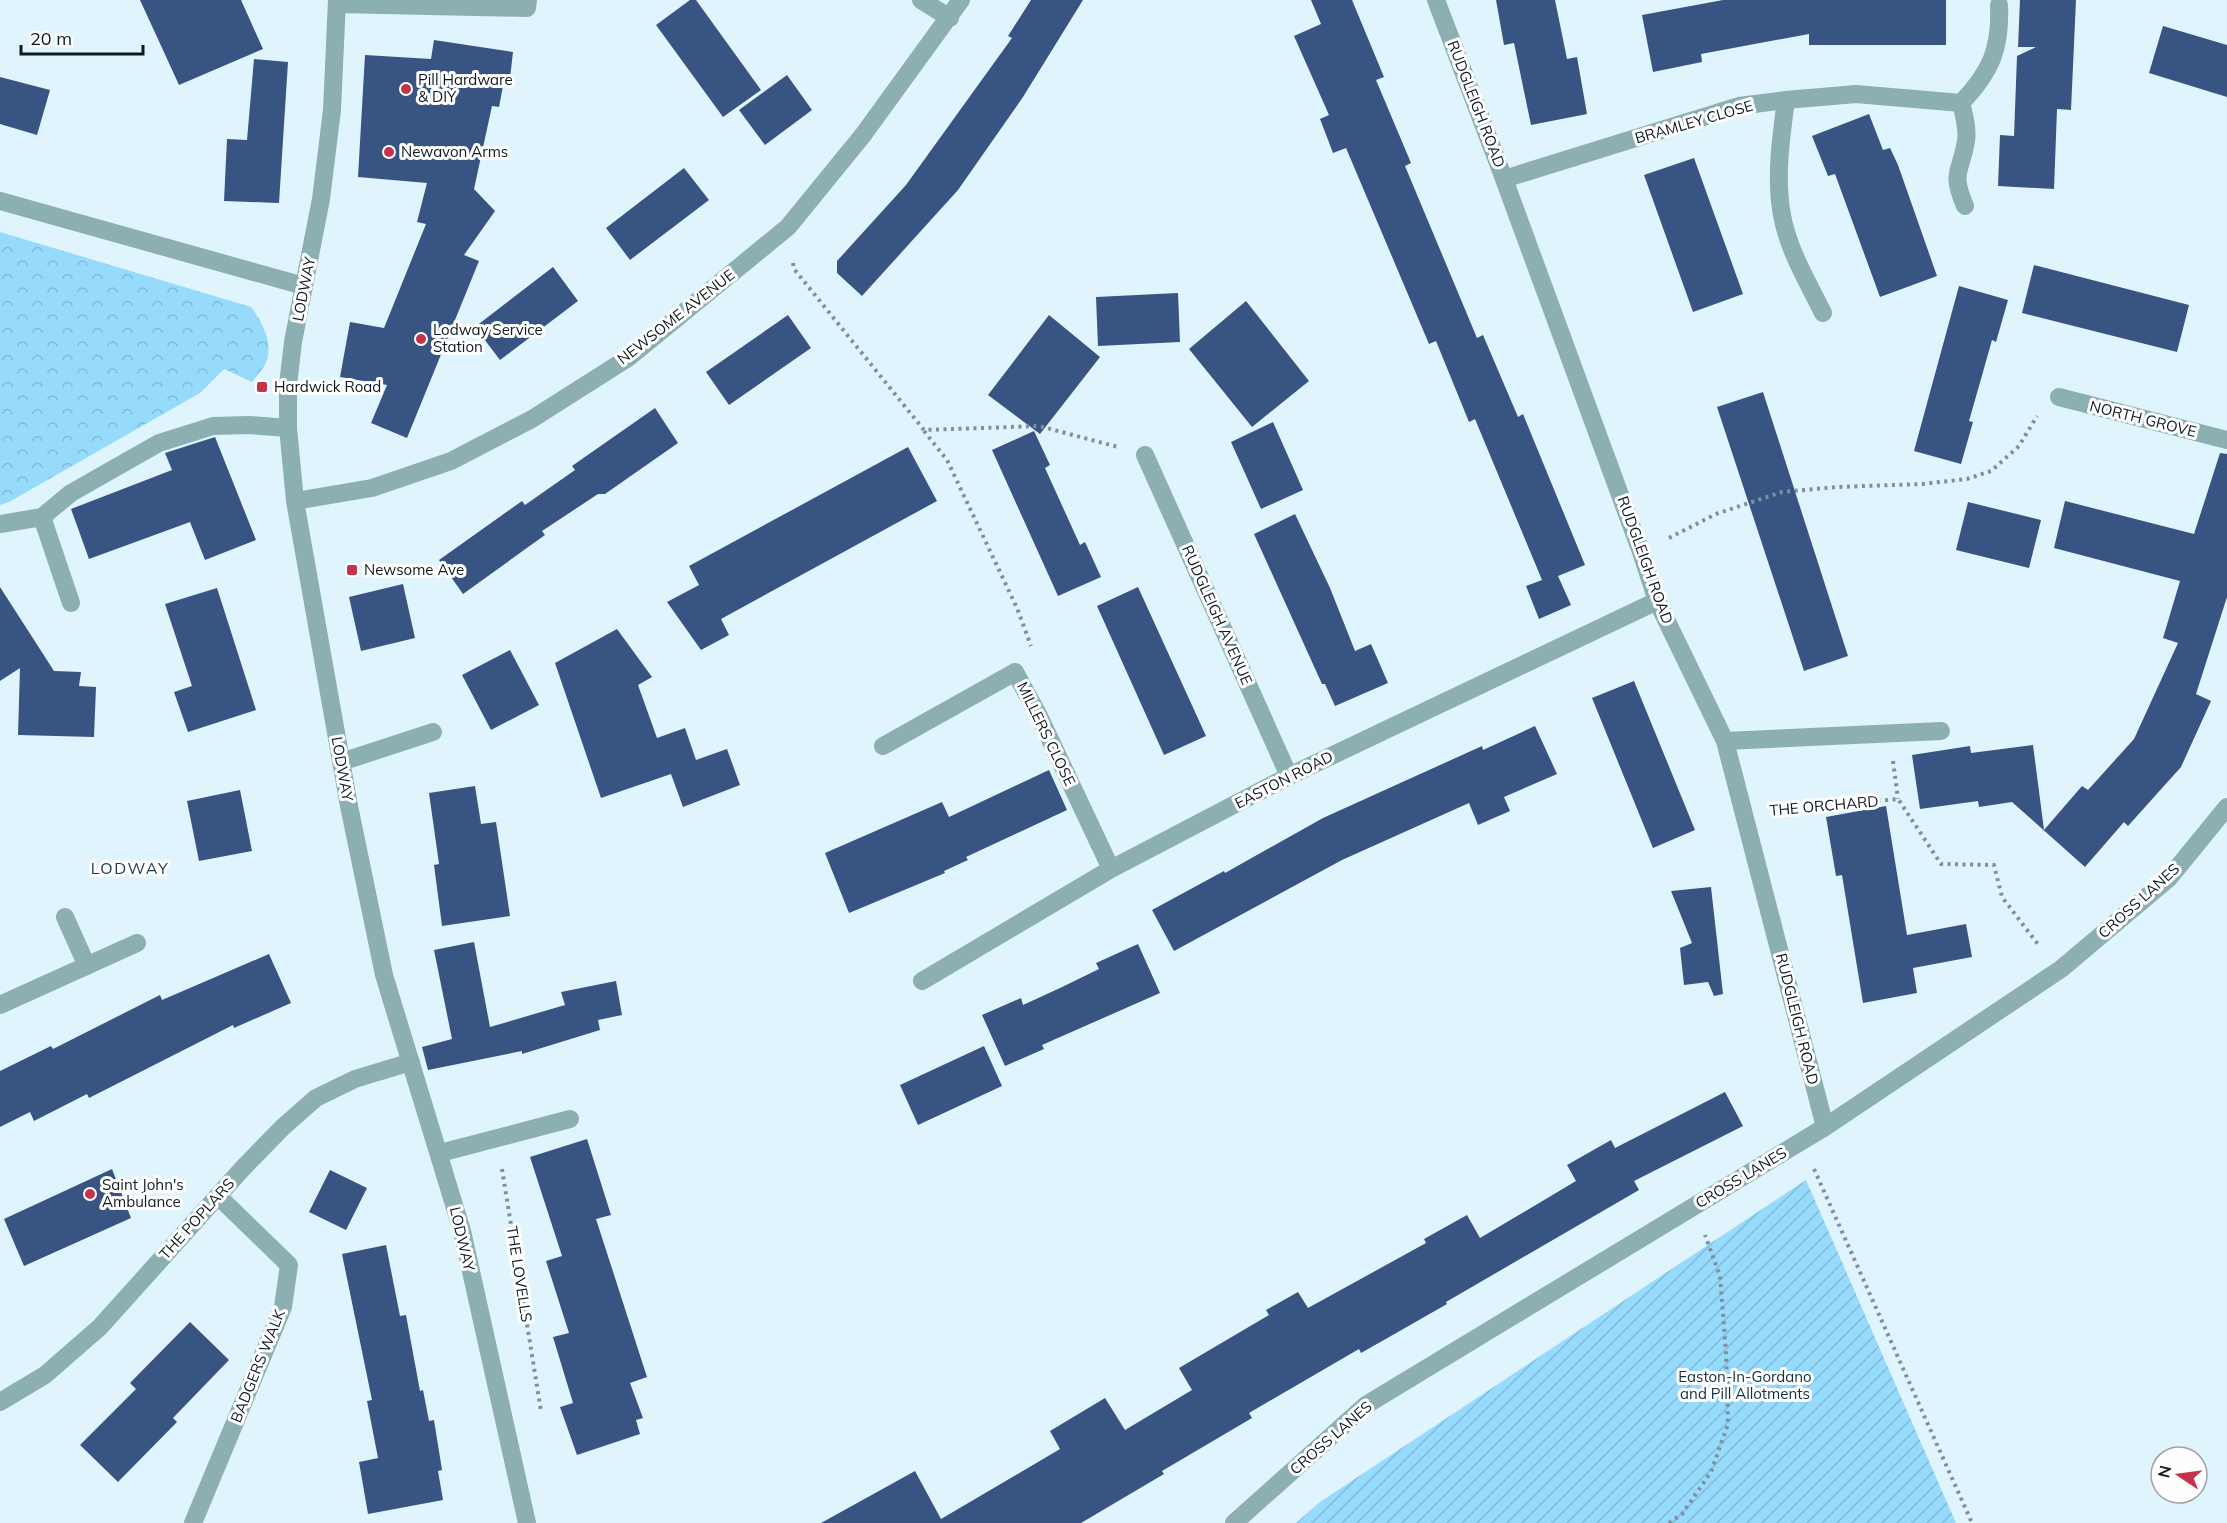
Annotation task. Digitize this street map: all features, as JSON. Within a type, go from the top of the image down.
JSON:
[{"type":"street","points":[[337,2],[527,8],[528,0]]},
{"type":"street","points":[[921,0],[950,18]]},
{"type":"street","name":"NEWSOME AVENUE","points":[[295,501],[372,488],[451,461],[532,419],[628,358],[788,227],[863,135],[961,0]]},
{"type":"street","name":"RUDGLEIGH ROAD","points":[[1436,0],[1504,179],[1657,601],[1725,741],[1825,1127]]},
{"type":"street","name":"LODWAY","points":[[337,2],[332,110],[321,199],[293,342],[290,374],[288,428],[295,501],[341,762],[384,975],[462,1231],[527,1523]]},
{"type":"street","points":[[1965,206],[1956,180],[1967,140],[1961,103],[1980,84],[1996,47],[2000,29],[1999,5]]},
{"type":"street","name":"BRAMLEY CLOSE","points":[[1504,179],[1739,106],[1856,94],[1961,103]]},
{"type":"street","points":[[1786,100],[1780,154],[1782,216],[1795,255],[1823,313]]},
{"type":"street","points":[[0,201],[304,286]]},
{"type":"street","name":"NORTH GROVE","points":[[2059,397],[2227,440]]},
{"type":"street","points":[[0,524],[42,517],[71,493],[159,443],[213,426],[249,425],[288,428]]},
{"type":"street","name":"RUDGLEIGH AVENUE","points":[[1145,454],[1289,776]]},
{"type":"street","points":[[42,517],[71,603]]},
{"type":"street","name":"EASTON ROAD","points":[[922,981],[1111,869],[1289,776],[1657,601]]},
{"type":"street","name":"MILLERS CLOSE","points":[[883,746],[1015,672],[1039,716],[1111,869]]},
{"type":"street","points":[[1725,741],[1941,731]]},
{"type":"street","points":[[341,762],[433,732]]},
{"type":"street","name":"CROSS LANES","points":[[1234,1523],[1366,1405],[1825,1127],[2061,969],[2169,878],[2227,807]]},
{"type":"street","points":[[65,917],[87,966]]},
{"type":"street","points":[[0,1005],[137,943]]},
{"type":"street","name":"THE POPLARS","points":[[0,1402],[45,1375],[100,1327],[218,1196],[283,1127],[315,1098],[356,1079],[411,1062]]},
{"type":"street","points":[[440,1153],[570,1119]]},
{"type":"street","name":"BADGERS WALK","points":[[193,1523],[283,1307],[289,1265],[218,1196]]},
{"type":"path","points":[[788,227],[794,269],[947,460],[1017,608],[1032,648]]},
{"type":"path","points":[[1641,552],[1716,514],[1782,492],[1837,487],[1922,484],[1967,479],[1991,471],[2019,446],[2040,412],[2059,397]]},
{"type":"path","points":[[924,430],[1039,426],[1145,454]]},
{"type":"path","points":[[1890,734],[1898,799]]},
{"type":"path","name":"THE ORCHARD","points":[[1744,813],[1898,799],[1941,864],[1994,865],[2002,897],[2036,943],[2061,969]]},
{"type":"path","name":"THE LOVELLS","points":[[497,1138],[541,1411]]},
{"type":"path","points":[[1801,1141],[1972,1523]]},
{"type":"path","points":[[1669,1523],[1682,1514],[1711,1472],[1728,1424],[1726,1352],[1720,1276],[1693,1207]]},
{"type":"green space","points":[[0,232],[251,307],[263,326],[268,340],[269,348],[265,365],[252,382],[224,369],[200,393],[0,505]]},
{"type":"green space","name":"Easton-In-Gordano and Pill Allotments","points":[[1806,1180],[1956,1523],[1296,1523],[1320,1502]]},
{"type":"building","points":[[140,0],[241,0],[263,49],[179,85]]},
{"type":"building","points":[[690,0],[696,0],[761,90],[723,117],[656,25]]},
{"type":"building","points":[[1031,0],[1083,0],[1023,97],[958,190],[862,296],[837,273],[837,261],[906,185],[1012,38],[1008,36]]},
{"type":"building","points":[[1311,0],[1352,0],[1384,77],[1376,80],[1411,163],[1405,166],[1477,338],[1483,335],[1518,417],[1523,414],[1585,565],[1558,576],[1571,605],[1539,619],[1526,586],[1542,580],[1475,419],[1469,422],[1436,341],[1429,344],[1346,148],[1333,153],[1320,119],[1329,115],[1294,36],[1321,24]]},
{"type":"building","points":[[1496,0],[1555,0],[1567,59],[1577,57],[1587,114],[1531,125],[1514,43],[1504,45]]},
{"type":"building","points":[[1723,0],[1946,0],[1946,45],[1809,45],[1809,34],[1701,54],[1702,62],[1653,72],[1642,15]]},
{"type":"building","points":[[2020,0],[2076,0],[2071,110],[2057,109],[2054,189],[1998,186],[2000,135],[2014,136],[2017,56],[2036,47],[2018,47]]},
{"type":"building","points":[[2163,26],[2227,45],[2227,97],[2149,73]]},
{"type":"building","points":[[434,40],[513,52],[509,87],[503,86],[499,107],[492,106],[474,189],[495,211],[464,255],[479,261],[407,438],[371,423],[387,385],[340,377],[350,322],[384,328],[426,224],[417,222],[427,183],[358,177],[365,55],[431,59]]},
{"type":"building","points":[[254,59],[288,62],[279,203],[224,201],[227,139],[247,140]]},
{"type":"building","points":[[787,75],[812,110],[765,145],[739,110]]},
{"type":"building","points":[[0,77],[50,90],[37,135],[0,124]]},
{"type":"building","points":[[1869,114],[1883,150],[1890,148],[1898,165],[1937,276],[1880,297],[1835,174],[1828,176],[1812,136]]},
{"type":"building","points":[[1694,158],[1743,294],[1693,312],[1644,175]]},
{"type":"building","points":[[684,168],[709,200],[630,260],[606,228]]},
{"type":"building","points":[[2034,265],[2189,305],[2177,352],[2022,313]]},
{"type":"building","points":[[553,267],[578,301],[500,360],[475,327]]},
{"type":"building","points":[[1959,286],[2008,300],[1996,342],[1992,340],[1969,421],[1973,422],[1961,464],[1914,451]]},
{"type":"building","points":[[1178,293],[1180,342],[1098,346],[1096,297]]},
{"type":"building","points":[[1246,301],[1309,381],[1252,427],[1189,349]]},
{"type":"building","points":[[788,315],[811,348],[729,405],[706,372]]},
{"type":"building","points":[[1049,315],[1100,357],[1040,434],[988,395]]},
{"type":"building","points":[[1763,392],[1848,656],[1804,671],[1717,407]]},
{"type":"building","points":[[655,408],[678,443],[605,494],[598,494],[542,531],[545,535],[463,594],[439,560],[522,501],[525,505],[575,470],[572,466]]},
{"type":"building","points":[[1273,422],[1303,490],[1261,509],[1231,442]]},
{"type":"building","points":[[1034,431],[1050,465],[1045,468],[1080,545],[1085,542],[1101,577],[1058,596],[992,450]]},
{"type":"building","points":[[215,437],[256,540],[205,560],[190,522],[89,559],[71,509],[172,470],[165,453]]},
{"type":"building","points":[[908,447],[937,501],[721,619],[729,635],[701,650],[667,602],[699,585],[689,566]]},
{"type":"building","points":[[2220,453],[2227,454],[2227,597],[2196,694],[2211,701],[2181,767],[2128,826],[2124,822],[2085,867],[2012,802],[1979,807],[1978,801],[1920,809],[1912,755],[1970,746],[1971,753],[2033,745],[2044,830],[2082,786],[2088,790],[2134,739],[2178,643],[2163,638],[2180,581],[2054,548],[2065,501],[2194,534]]},
{"type":"building","points":[[1968,502],[2041,520],[2029,568],[1956,550]]},
{"type":"building","points":[[1295,514],[1330,588],[1355,651],[1371,644],[1388,683],[1335,706],[1325,684],[1322,684],[1254,534]]},
{"type":"building","points":[[403,584],[415,638],[361,651],[349,597]]},
{"type":"building","points":[[0,587],[54,671],[81,672],[79,686],[96,687],[94,737],[18,735],[20,668],[0,681]]},
{"type":"building","points":[[1138,587],[1206,736],[1164,755],[1097,606]]},
{"type":"building","points":[[217,588],[256,710],[188,732],[174,692],[192,686],[165,604]]},
{"type":"building","points":[[617,629],[652,677],[638,685],[657,738],[685,728],[696,760],[727,749],[740,785],[683,807],[671,774],[601,798],[555,663]]},
{"type":"building","points":[[510,650],[539,705],[491,730],[462,675]]},
{"type":"building","points":[[1634,681],[1695,830],[1653,848],[1592,698]]},
{"type":"building","points":[[1535,726],[1557,774],[1504,797],[1510,811],[1478,825],[1469,803],[1342,860],[1174,951],[1152,910],[1224,871],[1225,873],[1323,818],[1482,746],[1483,750]]},
{"type":"building","points":[[1049,770],[1067,810],[966,857],[968,860],[944,871],[945,873],[849,913],[825,853],[942,802],[949,817]]},
{"type":"building","points":[[475,786],[481,824],[496,822],[510,916],[442,926],[434,865],[439,864],[429,793]]},
{"type":"building","points":[[240,790],[252,851],[199,861],[187,801]]},
{"type":"building","points":[[1886,806],[1907,935],[1966,924],[1972,957],[1913,968],[1917,993],[1863,1003],[1842,875],[1836,876],[1826,817]]},
{"type":"building","points":[[1711,887],[1723,994],[1714,996],[1708,982],[1684,985],[1680,948],[1692,943],[1671,891]]},
{"type":"building","points":[[474,942],[490,1027],[565,1005],[561,992],[616,981],[622,1015],[598,1020],[600,1030],[522,1054],[522,1051],[428,1070],[422,1047],[452,1039],[434,950]]},
{"type":"building","points":[[1138,944],[1160,993],[1042,1045],[1044,1049],[1005,1066],[982,1015],[1021,998],[1023,1005],[1099,969],[1096,963]]},
{"type":"building","points":[[269,954],[291,1003],[234,1028],[233,1025],[89,1098],[87,1094],[34,1121],[30,1112],[0,1127],[0,1071],[51,1046],[53,1049],[160,995],[162,1000]]},
{"type":"building","points":[[984,1046],[1002,1086],[918,1125],[900,1085]]},
{"type":"building","points":[[1725,1092],[1743,1126],[1634,1181],[1639,1190],[1446,1302],[1447,1304],[1361,1353],[1359,1349],[1249,1413],[1252,1418],[1162,1471],[1164,1474],[1081,1523],[821,1523],[915,1471],[941,1519],[1060,1449],[1050,1431],[1105,1398],[1125,1430],[1192,1390],[1179,1368],[1269,1315],[1266,1310],[1298,1292],[1308,1308],[1426,1243],[1424,1239],[1467,1215],[1480,1238],[1576,1181],[1567,1165],[1611,1140],[1615,1148]]},
{"type":"building","points":[[587,1139],[611,1215],[596,1219],[647,1377],[630,1383],[643,1418],[636,1420],[640,1434],[577,1455],[560,1407],[573,1403],[553,1337],[569,1333],[546,1261],[562,1256],[530,1157]]},
{"type":"building","name":"Saint John's Ambulance","points":[[112,1169],[131,1218],[24,1266],[4,1219]]},
{"type":"building","points":[[330,1170],[367,1188],[346,1230],[309,1212]]},
{"type":"building","points":[[386,1245],[400,1316],[406,1315],[420,1391],[423,1390],[429,1421],[434,1420],[442,1470],[438,1471],[443,1500],[368,1514],[359,1462],[378,1458],[367,1401],[372,1400],[342,1254]]},
{"type":"building","points":[[190,1322],[229,1360],[173,1418],[177,1422],[118,1482],[80,1445],[136,1389],[130,1383]]},
{"type":"place","name":"Pill Hardware & DIY","points":[[406,89]]},
{"type":"place","name":"Newavon Arms","points":[[389,152]]},
{"type":"place","name":"Lodway Service Station","points":[[421,339]]},
{"type":"place","name":"Hardwick Road","points":[[262,387]]},
{"type":"place","name":"Newsome Ave","points":[[352,570]]},
{"type":"place","name":"Saint John's Ambulance","points":[[90,1194]]},
{"type":"district","name":"LODWAY","points":[[130,868]]}]
